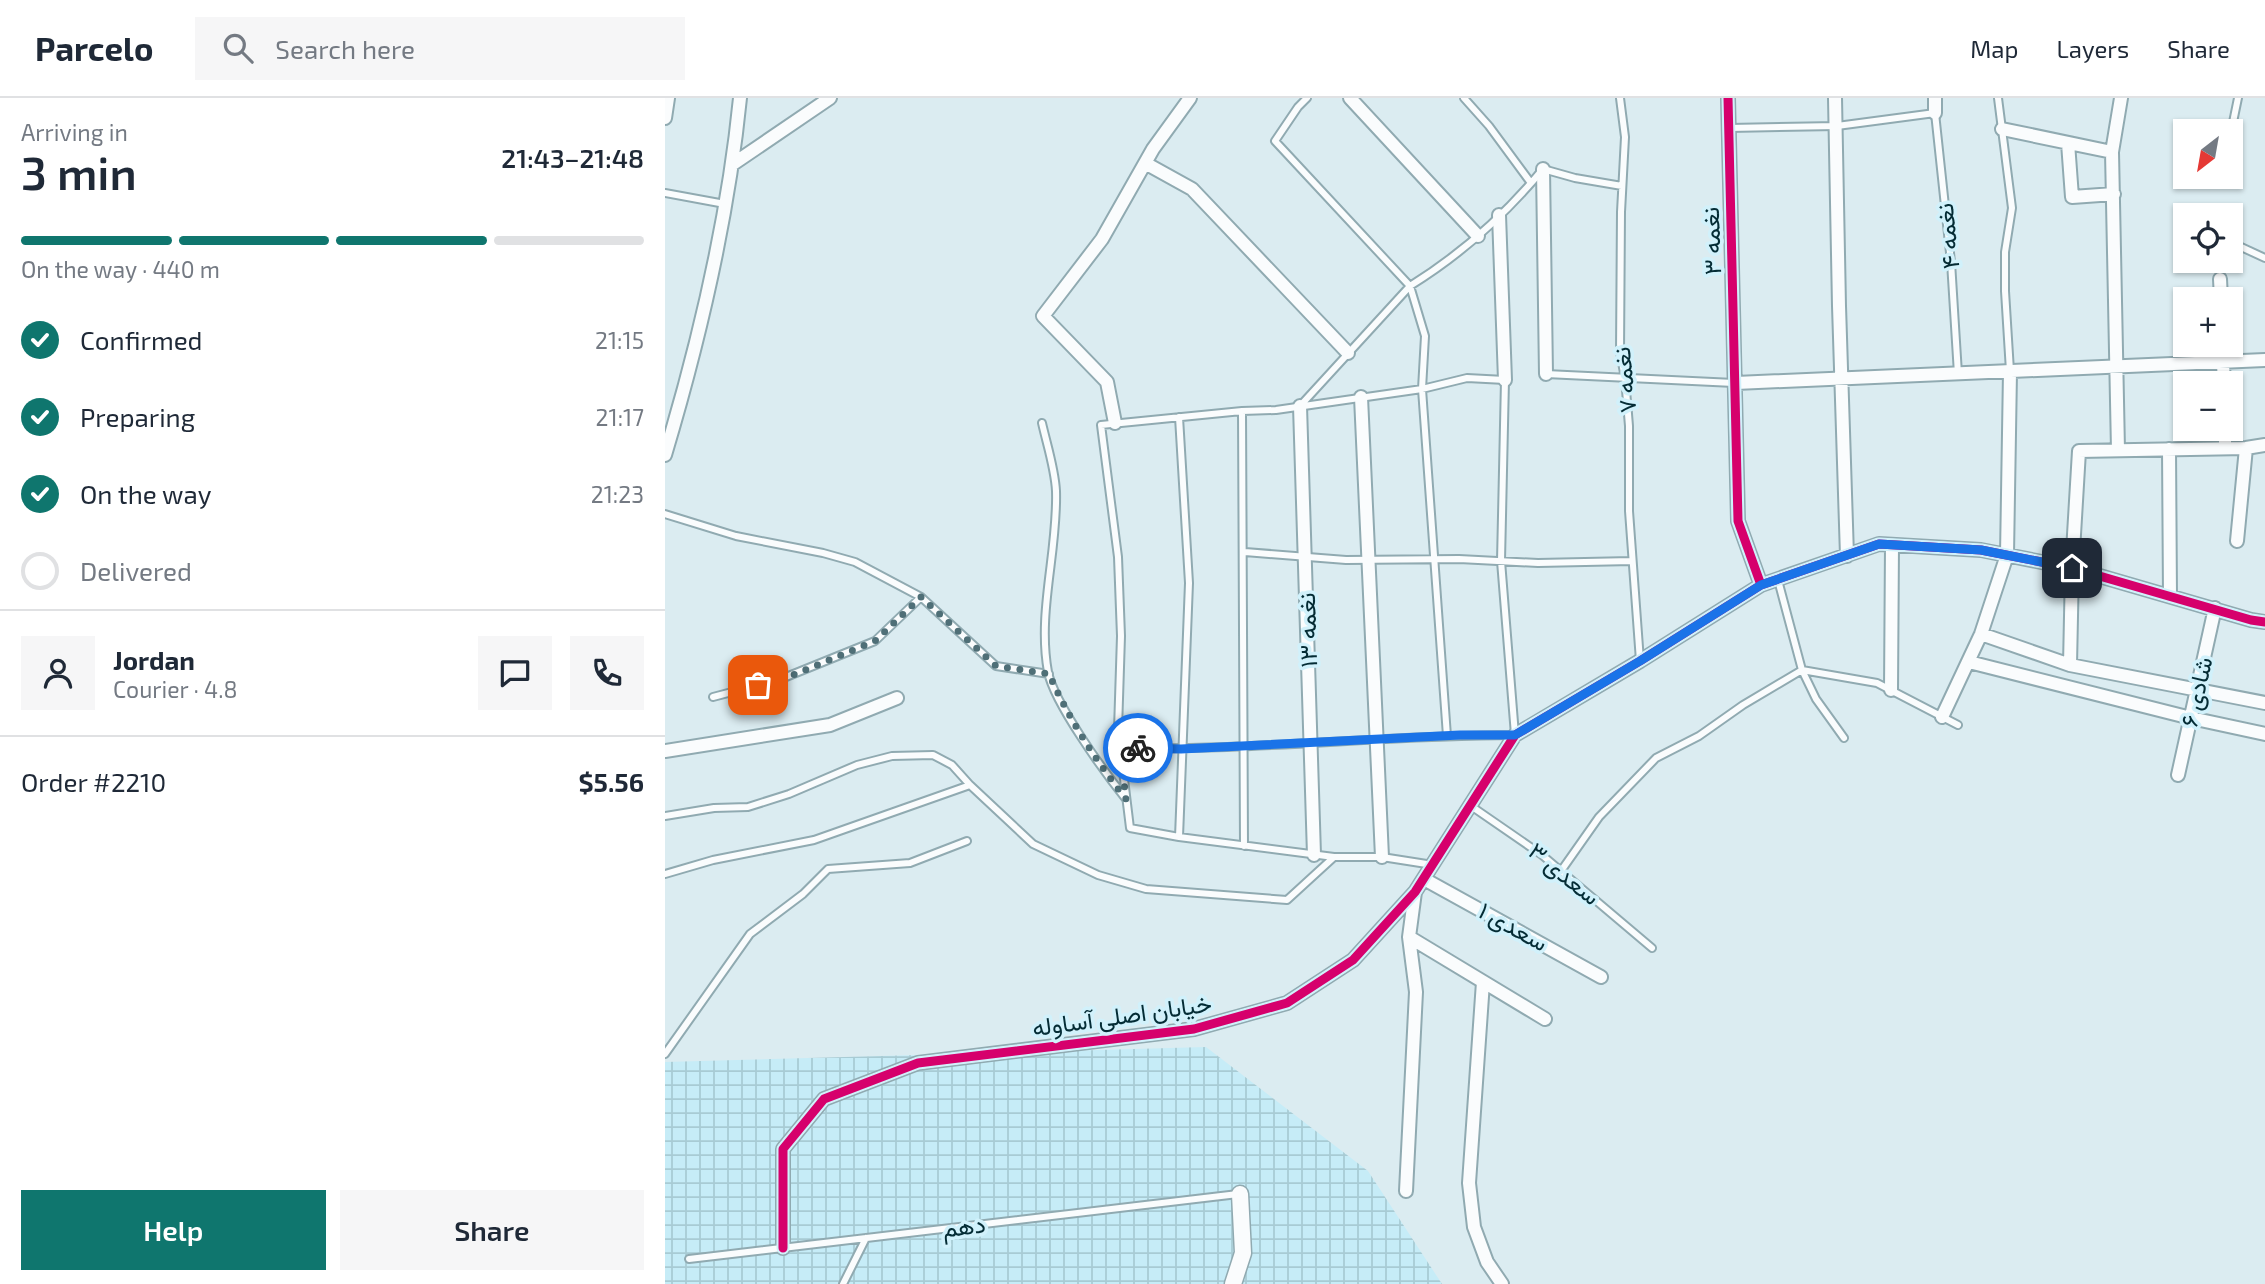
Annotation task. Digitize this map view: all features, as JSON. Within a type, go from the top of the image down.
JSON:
[{"type":"street","points":[[665,118],[668,98]]},
{"type":"street","points":[[665,455],[695,354],[733,164],[740,98]]},
{"type":"street","points":[[733,164],[830,98]]},
{"type":"street","points":[[1115,423],[1107,382],[1043,316],[1102,239],[1145,163],[1190,98]]},
{"type":"street","points":[[1350,98],[1478,236]]},
{"type":"street","name":"نغمه ۳","points":[[1728,98],[1736,383]]},
{"type":"street","points":[[1835,98],[1847,555]]},
{"type":"street","name":"نغمه ۴","points":[[1935,98],[1935,113]]},
{"type":"street","points":[[2118,450],[2112,152],[2121,98]]},
{"type":"street","points":[[2002,129],[2112,152]]},
{"type":"street","points":[[2068,143],[2072,197],[2114,194]]},
{"type":"street","points":[[1145,163],[1192,189],[1348,353]]},
{"type":"street","points":[[1543,169],[1546,374]]},
{"type":"street","points":[[1499,215],[1505,380]]},
{"type":"street","points":[[2220,279],[2220,287]]},
{"type":"street","points":[[2223,357],[2223,371]]},
{"type":"street","points":[[1761,585],[1738,521],[1736,383],[2265,360]]},
{"type":"street","points":[[1942,717],[1981,634],[2007,555],[2010,372]]},
{"type":"street","points":[[1361,397],[1382,857]]},
{"type":"street","name":"نغمه ۱۳","points":[[1300,406],[1314,855]]},
{"type":"street","points":[[2225,441],[2225,448]]},
{"type":"street","points":[[2070,665],[2072,568],[2080,451],[2246,448],[2265,445]]},
{"type":"street","points":[[2237,541],[2246,448]]},
{"type":"street","points":[[2169,449],[2170,596]]},
{"type":"street","name":"خیابان اصلی آساوله","points":[[783,1248],[783,1149],[824,1099],[918,1063],[1194,1029],[1287,1003],[1353,960],[1415,892],[1515,735],[1761,585],[1879,544],[1981,550],[2072,568],[2265,622]]},
{"type":"street","points":[[1891,690],[1892,545]]},
{"type":"street","name":"شادی ۶","points":[[2178,775],[2215,608]]},
{"type":"street","points":[[1981,634],[2070,665],[2265,703]]},
{"type":"street","points":[[1969,662],[2265,734]]},
{"type":"street","points":[[665,751],[830,725],[897,698]]},
{"type":"street","name":"سعدی ۱","points":[[1424,879],[1601,977]]},
{"type":"street","points":[[1406,1191],[1416,992],[1409,937],[1415,892]]},
{"type":"street","points":[[1409,937],[1545,1020]]},
{"type":"street","points":[[1483,982],[1469,1183],[1473,1227],[1487,1262],[1502,1284]]},
{"type":"street","points":[[1233,1284],[1243,1253],[1240,1194]]},
{"type":"lane","points":[[1307,98],[1275,141],[1410,286],[1425,335],[1422,389],[1447,736]]},
{"type":"lane","points":[[1464,98],[1489,126],[1531,183]]},
{"type":"lane","name":"نغمه ۷","points":[[1621,98],[1625,137],[1620,352],[1629,426],[1629,511],[1640,661]]},
{"type":"lane","points":[[1998,98],[2012,208],[2005,251],[2010,372]]},
{"type":"lane","points":[[2234,119],[2238,98]]},
{"type":"lane","points":[[1727,128],[1837,126],[1935,113]]},
{"type":"lane","name":"نغمه ۴","points":[[1935,113],[1951,262],[1958,374]]},
{"type":"lane","points":[[1300,406],[1410,286],[1436,270],[1478,236],[1543,169],[1622,186]]},
{"type":"lane","points":[[665,194],[725,204]]},
{"type":"lane","points":[[2243,248],[2265,258]]},
{"type":"lane","points":[[1546,374],[1736,383]]},
{"type":"lane","points":[[1120,748],[1181,749],[1515,735],[1501,561],[1505,380],[1467,378],[1422,389],[1300,406],[1101,425],[1118,556],[1121,636],[1118,730],[1120,748],[1126,799],[1130,828],[1314,855],[1382,857],[1433,865]]},
{"type":"lane","points":[[1242,411],[1245,552],[1244,846]]},
{"type":"lane","points":[[1179,417],[1189,583],[1179,837]]},
{"type":"lane","points":[[1042,423],[1056,490],[1044,629],[1049,674],[1063,706],[1126,799]]},
{"type":"lane","points":[[665,514],[736,536],[855,562],[921,597],[996,666],[1049,674]]},
{"type":"lane","points":[[1245,552],[1368,561],[1632,561]]},
{"type":"lane","points":[[1778,580],[1802,670],[1816,699],[1844,738]]},
{"type":"lane","points":[[713,697],[781,680],[875,641],[921,597]]},
{"type":"lane","points":[[1561,871],[1599,817],[1656,758],[1699,736],[1743,705],[1802,670],[1877,683],[1958,725]]},
{"type":"lane","points":[[665,816],[714,808],[748,807],[857,765],[892,756],[933,755],[953,765],[970,785],[1033,844],[1098,875],[1146,889],[1287,900],[1335,857]]},
{"type":"lane","points":[[665,874],[713,860],[814,840],[970,785]]},
{"type":"lane","name":"سعدی ۳","points":[[1471,806],[1542,855],[1652,948]]},
{"type":"lane","points":[[665,1054],[750,933],[803,894],[828,869],[910,863],[967,841]]},
{"type":"lane","name":"دهم","points":[[689,1259],[1240,1194]]},
{"type":"lane","points":[[843,1284],[866,1238]]},
{"type":"shaded area","points":[[1206,1047],[1368,1171],[1442,1284],[665,1284],[665,1062]]},
{"type":"cycle path","points":[[1728,98],[1738,521],[1761,585],[1879,544],[1981,550],[2072,568],[2265,622]]},
{"type":"cycle path","points":[[783,1248],[783,1149],[824,1099],[918,1063],[1194,1029],[1287,1003],[1353,960],[1415,892],[1515,735],[1761,585]]},
{"type":"way so far","points":[[758,685],[781,680],[875,641],[921,597],[996,666],[1049,674],[1063,706],[1126,799],[1120,748],[1138,748]]},
{"type":"route","points":[[1138,748],[1181,749],[1460,735],[1515,735],[1761,585],[1879,544],[1981,550],[2072,568]]}]
